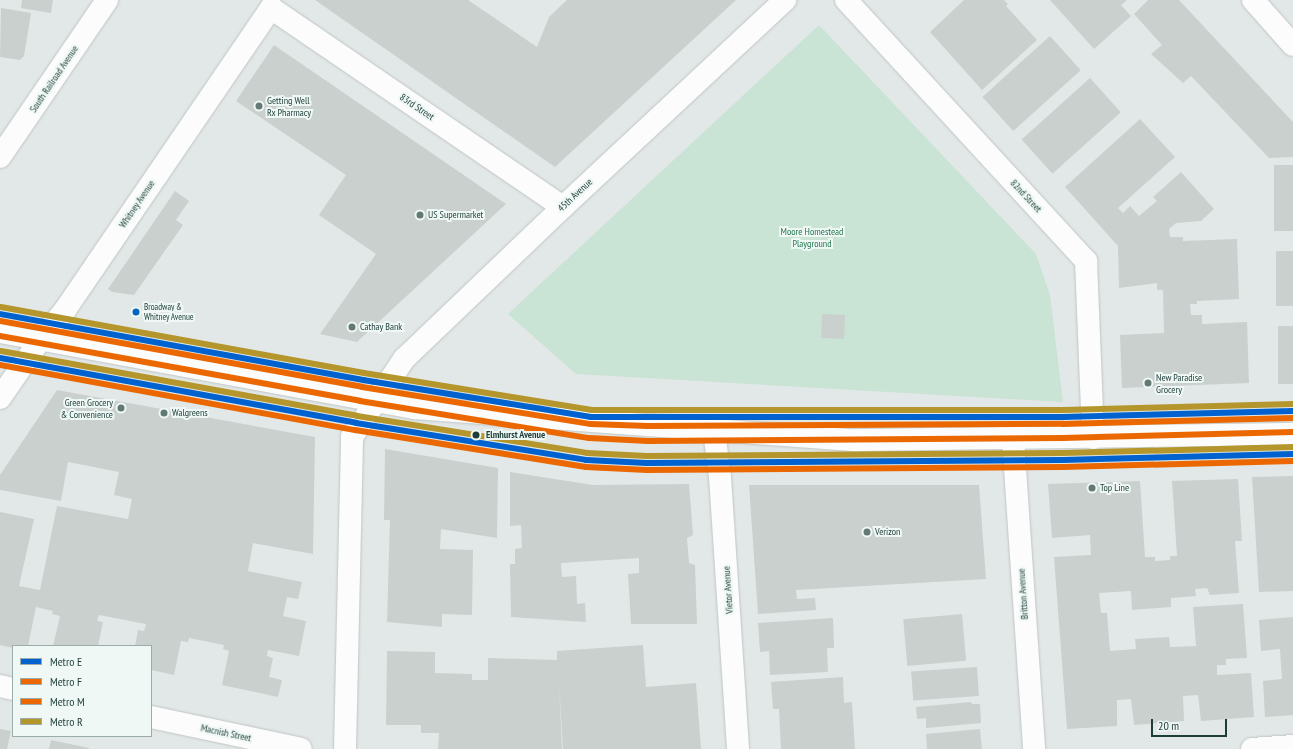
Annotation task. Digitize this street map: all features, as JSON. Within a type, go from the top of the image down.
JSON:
[{"type":"street","name":"South Railroad Avenue","points":[[0,157],[108,0]]},
{"type":"street","name":"45th Avenue","points":[[376,400],[404,359],[563,206],[785,0]]},
{"type":"street","name":"82nd Street","points":[[846,0],[1086,261],[1093,438]]},
{"type":"street","points":[[1253,0],[1293,45]]},
{"type":"street","name":"83rd Street","points":[[271,8],[563,206]]},
{"type":"street","name":"Whitney Avenue","points":[[0,398],[40,340],[64,310],[271,8]]},
{"type":"street","points":[[0,332],[416,408],[714,431],[855,440],[1093,438],[1293,434]]},
{"type":"street","points":[[345,749],[352,437],[376,400]]},
{"type":"street","name":"Vietor Avenue","points":[[714,431],[720,477],[738,749]]},
{"type":"street","name":"Britton Avenue","points":[[1013,439],[1034,749]]},
{"type":"street","points":[[0,686],[12,689]]},
{"type":"street","name":"Macnish Street","points":[[152,718],[301,749]]},
{"type":"street","points":[[1252,749],[1293,746]]},
{"type":"green space","name":"Moore Homestead Playground","points":[[819,25],[1036,254],[1050,295],[1063,402],[576,374],[508,314]]},
{"type":"building","points":[[22,0],[53,0],[51,13],[21,8]]},
{"type":"building","points":[[315,0],[468,0],[537,47],[549,17],[567,0],[736,0],[555,167]]},
{"type":"building","points":[[964,0],[1004,0],[1008,4],[1006,6],[1037,40],[982,90],[930,32]]},
{"type":"building","points":[[1050,0],[1127,0],[1121,5],[1131,16],[1094,49]]},
{"type":"building","points":[[1148,0],[1179,0],[1293,122],[1293,157],[1269,158],[1191,76],[1183,83],[1151,54],[1162,45],[1134,14]]},
{"type":"building","points":[[1,8],[31,13],[24,56],[20,60],[0,57]]},
{"type":"building","points":[[1050,36],[1081,70],[1013,131],[982,97]]},
{"type":"building","points":[[274,45],[506,204],[357,342],[320,334],[376,254],[319,215],[346,175],[236,101]]},
{"type":"building","points":[[1090,78],[1121,112],[1052,174],[1022,140]]},
{"type":"building","points":[[1140,119],[1175,157],[1118,208],[1123,213],[1130,206],[1139,216],[1157,201],[1153,197],[1181,172],[1214,209],[1201,221],[1176,223],[1169,229],[1170,237],[1183,237],[1183,241],[1237,239],[1239,299],[1197,301],[1197,304],[1190,304],[1191,315],[1202,315],[1202,324],[1247,322],[1249,383],[1122,388],[1120,335],[1164,333],[1163,290],[1157,290],[1157,283],[1119,288],[1118,246],[1065,187]]},
{"type":"building","points":[[1274,165],[1293,165],[1293,231],[1274,231]]},
{"type":"building","points":[[175,191],[189,201],[176,220],[183,225],[134,295],[112,292],[108,289]]},
{"type":"building","points":[[1276,251],[1293,251],[1293,306],[1276,306]]},
{"type":"building","points":[[822,314],[845,315],[844,339],[821,338]]},
{"type":"building","points":[[1278,326],[1293,326],[1293,384],[1278,384]]},
{"type":"building","points":[[57,390],[315,437],[313,554],[253,543],[248,571],[302,582],[298,599],[287,597],[283,616],[306,621],[299,656],[268,650],[267,656],[273,658],[269,677],[282,680],[278,697],[222,685],[229,651],[223,649],[224,645],[189,638],[188,642],[181,641],[174,675],[152,670],[152,645],[135,645],[138,630],[144,631],[146,624],[99,615],[97,621],[103,622],[98,645],[53,645],[60,616],[52,614],[53,611],[36,607],[28,645],[12,645],[12,648],[0,645],[0,512],[34,519],[19,586],[40,590],[57,506],[128,519],[132,499],[114,495],[119,472],[68,462],[61,501],[0,490],[0,475]]},
{"type":"building","points":[[385,449],[498,468],[497,538],[441,529],[440,549],[473,550],[472,615],[442,614],[442,627],[387,622],[390,520],[384,520]]},
{"type":"building","points":[[510,472],[593,485],[689,484],[693,535],[687,538],[689,563],[695,565],[697,624],[631,624],[628,574],[639,573],[639,558],[561,563],[562,577],[576,576],[577,604],[585,603],[586,622],[511,617],[510,564],[515,564],[515,549],[522,548],[521,525],[510,526]]},
{"type":"building","points":[[1293,476],[1293,591],[1259,592],[1252,477]]},
{"type":"building","points":[[1238,479],[1242,541],[1235,541],[1239,593],[1210,595],[1207,588],[1195,589],[1196,596],[1171,598],[1171,607],[1132,610],[1131,591],[1099,593],[1101,613],[1107,613],[1110,651],[1136,649],[1135,639],[1169,637],[1170,647],[1196,646],[1193,607],[1243,604],[1247,658],[1226,659],[1226,665],[1217,665],[1217,675],[1251,673],[1254,717],[1201,721],[1198,695],[1183,696],[1184,721],[1134,725],[1131,699],[1117,700],[1117,726],[1067,729],[1054,557],[1091,555],[1090,535],[1052,538],[1048,484],[1140,481],[1145,557],[1155,557],[1155,561],[1170,560],[1170,556],[1177,556],[1172,481]]},
{"type":"building","name":"Verizon","points":[[749,485],[979,485],[986,579],[796,590],[797,599],[815,598],[816,610],[758,614]]},
{"type":"building","points":[[962,614],[966,661],[907,666],[903,619]]},
{"type":"building","points":[[1293,617],[1293,715],[1265,717],[1263,681],[1282,679],[1280,649],[1261,651],[1259,620]]},
{"type":"building","points":[[833,618],[834,648],[827,648],[828,672],[770,675],[769,651],[760,652],[758,623]]},
{"type":"building","points":[[643,645],[646,687],[696,683],[701,749],[563,749],[559,683],[562,749],[438,749],[439,733],[421,733],[421,725],[386,725],[387,651],[435,652],[435,673],[472,674],[472,680],[488,680],[488,658],[557,660],[557,651]]},
{"type":"building","points":[[977,667],[979,696],[913,701],[911,672]]},
{"type":"building","points":[[843,677],[844,703],[852,702],[855,749],[781,749],[779,709],[773,709],[771,682]]},
{"type":"building","points":[[971,702],[972,704],[980,704],[981,723],[926,728],[926,718],[917,719],[916,707]]},
{"type":"building","points":[[0,729],[11,731],[7,749],[0,749]]},
{"type":"building","points":[[980,729],[982,749],[927,749],[926,734]]},
{"type":"building","points":[[51,740],[89,748],[89,749],[49,749]]},
{"type":"metro line","name":"R","points":[[1,307],[364,373],[592,410],[1063,410],[1293,404]]},
{"type":"metro line","name":"E","points":[[0,314],[363,380],[591,417],[1063,417],[1293,411]]},
{"type":"metro line","name":"M","points":[[0,321],[362,387],[591,424],[648,426],[1063,424],[1293,418]]},
{"type":"metro line","name":"F","points":[[0,336],[360,401],[589,438],[648,441],[1063,438],[1293,432]]},
{"type":"metro line","name":"R","points":[[1,351],[357,416],[587,453],[647,456],[1063,453],[1293,447]]},
{"type":"metro line","name":"E","points":[[0,358],[356,423],[586,460],[647,463],[1063,460],[1293,454]]},
{"type":"metro line","name":"M","points":[[0,365],[355,430],[586,467],[647,470],[1063,467],[1293,461]]},
{"type":"place","name":"Getting Well Rx Pharmacy","points":[[259,106]]},
{"type":"place","name":"US Supermarket","points":[[420,215]]},
{"type":"place","name":"Broadway & Whitney Avenue","points":[[136,312]]},
{"type":"place","name":"Cathay Bank","points":[[352,327]]},
{"type":"place","name":"New Paradise Grocery","points":[[1148,383]]},
{"type":"place","name":"Green Grocery & Convenience","points":[[121,408]]},
{"type":"place","name":"Walgreens","points":[[164,413]]},
{"type":"place","name":"Elmhurst Avenue","points":[[476,435]]},
{"type":"place","name":"Top Line","points":[[1092,488]]},
{"type":"place","name":"Verizon","points":[[867,532]]}]
